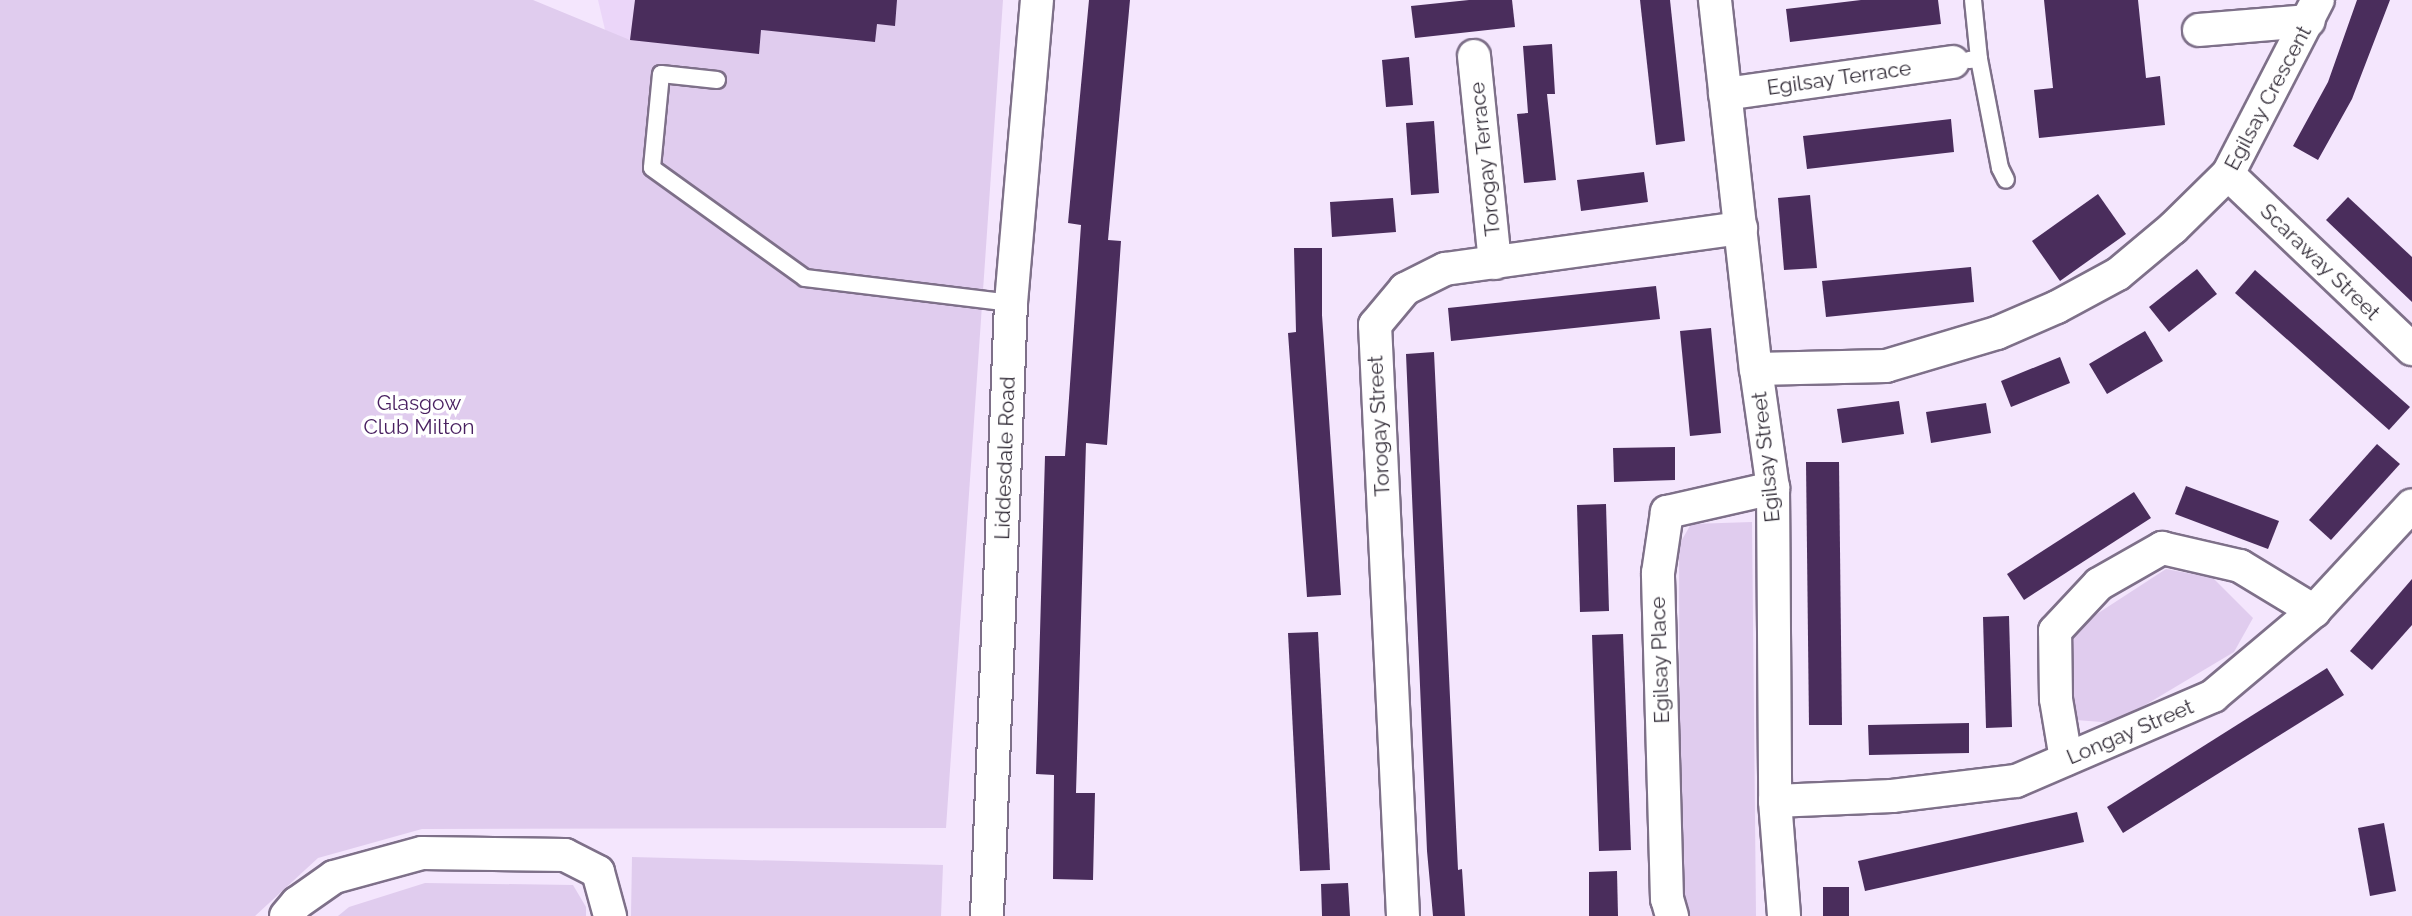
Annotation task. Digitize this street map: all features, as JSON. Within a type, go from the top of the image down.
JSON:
[{"type":"street","name":"Liddesdale Road","points":[[987,916],[1011,303],[1037,0]]},
{"type":"street","name":"Egilsay Street","points":[[1715,0],[1756,369],[1773,488],[1775,801],[1784,916]]},
{"type":"street","points":[[2199,30],[2314,11]]},
{"type":"street","name":"Egilsay Crescent","points":[[1756,369],[1885,366],[1997,333],[2057,307],[2118,274],[2228,174],[2314,11]]},
{"type":"street","name":"Torogay Terrace","points":[[1475,56],[1495,263]]},
{"type":"street","name":"Egilsay Terrace","points":[[1725,94],[1966,60]]},
{"type":"street","name":"Scaraway Street","points":[[2228,174],[2412,349]]},
{"type":"street","name":"Torogay Street","points":[[1403,916],[1375,325],[1405,289],[1446,269],[1741,228]]},
{"type":"street","name":"Egilsay Place","points":[[1672,916],[1667,899],[1658,573],[1667,512],[1773,488]]},
{"type":"street","name":"Longay Street","points":[[1775,801],[1892,796],[2016,781],[2213,696],[2314,611],[2412,505]]},
{"type":"street","points":[[2066,759],[2056,699],[2055,631],[2099,584],[2162,548],[2240,566],[2314,611]]},
{"type":"street","points":[[286,916],[297,903],[334,877],[422,853],[565,855],[598,872],[610,916]]},
{"type":"lane","points":[[1973,0],[1966,60],[2006,180]]},
{"type":"lane","points":[[717,80],[661,74],[652,168],[805,278],[1011,303]]},
{"type":"shaded area","points":[[598,0],[635,0],[630,40],[606,34]]},
{"type":"green space","name":"Glasgow Club Milton","points":[[0,0],[533,0],[630,40],[635,0],[1003,0],[946,828],[422,829],[318,858],[255,916],[0,916]]},
{"type":"green space","points":[[1752,522],[1756,916],[1680,916],[1679,545],[1691,524]]},
{"type":"green space","points":[[2166,569],[2213,578],[2253,618],[2234,652],[2115,723],[2076,720],[2066,689],[2066,634]]},
{"type":"green space","points":[[632,857],[943,865],[941,916],[631,916]]},
{"type":"green space","points":[[425,883],[573,885],[586,907],[586,916],[338,916],[349,907]]},
{"type":"building","points":[[635,0],[897,0],[895,26],[877,24],[875,42],[761,30],[759,54],[630,40]]},
{"type":"building","points":[[1089,0],[1130,0],[1108,240],[1121,241],[1107,445],[1086,443],[1076,793],[1095,793],[1093,880],[1053,879],[1054,775],[1036,774],[1045,456],[1065,456],[1081,225],[1068,223]]},
{"type":"building","points":[[1469,0],[1512,0],[1515,27],[1415,38],[1411,6]]},
{"type":"building","points":[[1640,0],[1670,0],[1685,141],[1656,145]]},
{"type":"building","points":[[1861,0],[1938,0],[1941,24],[1790,42],[1786,9]]},
{"type":"building","points":[[2044,0],[2138,0],[2146,78],[2160,76],[2165,125],[2039,138],[2034,90],[2053,88]]},
{"type":"building","points":[[2357,0],[2390,0],[2352,99],[2318,160],[2293,146],[2328,82]]},
{"type":"building","points":[[1552,44],[1555,94],[1547,94],[1556,180],[1524,183],[1517,114],[1528,113],[1523,46]]},
{"type":"building","points":[[1409,57],[1413,105],[1386,107],[1382,60]]},
{"type":"building","points":[[1951,119],[1954,152],[1807,169],[1803,136]]},
{"type":"building","points":[[1434,121],[1439,193],[1411,195],[1406,123]]},
{"type":"building","points":[[1644,172],[1648,202],[1581,211],[1577,180]]},
{"type":"building","points":[[2098,194],[2126,234],[2060,281],[2032,241]]},
{"type":"building","points":[[1810,195],[1817,268],[1784,270],[1778,198]]},
{"type":"building","points":[[2348,197],[2412,257],[2412,302],[2326,220]]},
{"type":"building","points":[[1393,198],[1396,232],[1332,237],[1330,202]]},
{"type":"building","points":[[1294,248],[1322,248],[1322,315],[1341,595],[1307,597],[1288,333],[1296,332]]},
{"type":"building","points":[[1971,267],[1974,302],[1826,317],[1822,281]]},
{"type":"building","points":[[2197,269],[2217,294],[2169,332],[2149,307]]},
{"type":"building","points":[[2255,270],[2410,407],[2389,430],[2235,293]]},
{"type":"building","points":[[1656,286],[1660,319],[1451,341],[1448,308]]},
{"type":"building","points":[[1711,328],[1721,433],[1690,436],[1680,331]]},
{"type":"building","points":[[2145,331],[2163,361],[2107,394],[2089,364]]},
{"type":"building","points":[[1434,352],[1458,870],[1462,869],[1465,916],[1433,916],[1427,851],[1406,354]]},
{"type":"building","points":[[2060,357],[2070,383],[2011,407],[2001,381]]},
{"type":"building","points":[[1899,401],[1904,434],[1842,443],[1837,409]]},
{"type":"building","points":[[1986,403],[1991,433],[1931,443],[1926,412]]},
{"type":"building","points":[[2377,444],[2400,464],[2331,540],[2309,520]]},
{"type":"building","points":[[1675,447],[1675,480],[1614,482],[1613,448]]},
{"type":"building","points":[[1806,462],[1839,462],[1842,725],[1809,725]]},
{"type":"building","points":[[2186,486],[2279,521],[2268,549],[2175,514]]},
{"type":"building","points":[[2134,492],[2151,518],[2024,600],[2007,574]]},
{"type":"building","points":[[1606,504],[1609,611],[1580,612],[1577,505]]},
{"type":"building","points":[[2412,579],[2412,625],[2372,670],[2350,651]]},
{"type":"building","points":[[2009,616],[2012,727],[1986,728],[1983,617]]},
{"type":"building","points":[[1318,632],[1330,870],[1300,871],[1288,633]]},
{"type":"building","points":[[1623,634],[1631,850],[1599,851],[1592,635]]},
{"type":"building","points":[[2327,668],[2344,695],[2123,833],[2107,807]]},
{"type":"building","points":[[1969,723],[1969,753],[1869,755],[1868,725]]},
{"type":"building","points":[[2077,812],[2084,842],[1865,891],[1858,861]]},
{"type":"building","points":[[2384,823],[2396,891],[2370,896],[2358,828]]},
{"type":"building","points":[[1617,871],[1618,916],[1589,916],[1589,872]]},
{"type":"building","points":[[1348,883],[1350,916],[1322,916],[1321,884]]},
{"type":"building","points":[[1823,887],[1849,887],[1849,916],[1823,916]]}]
